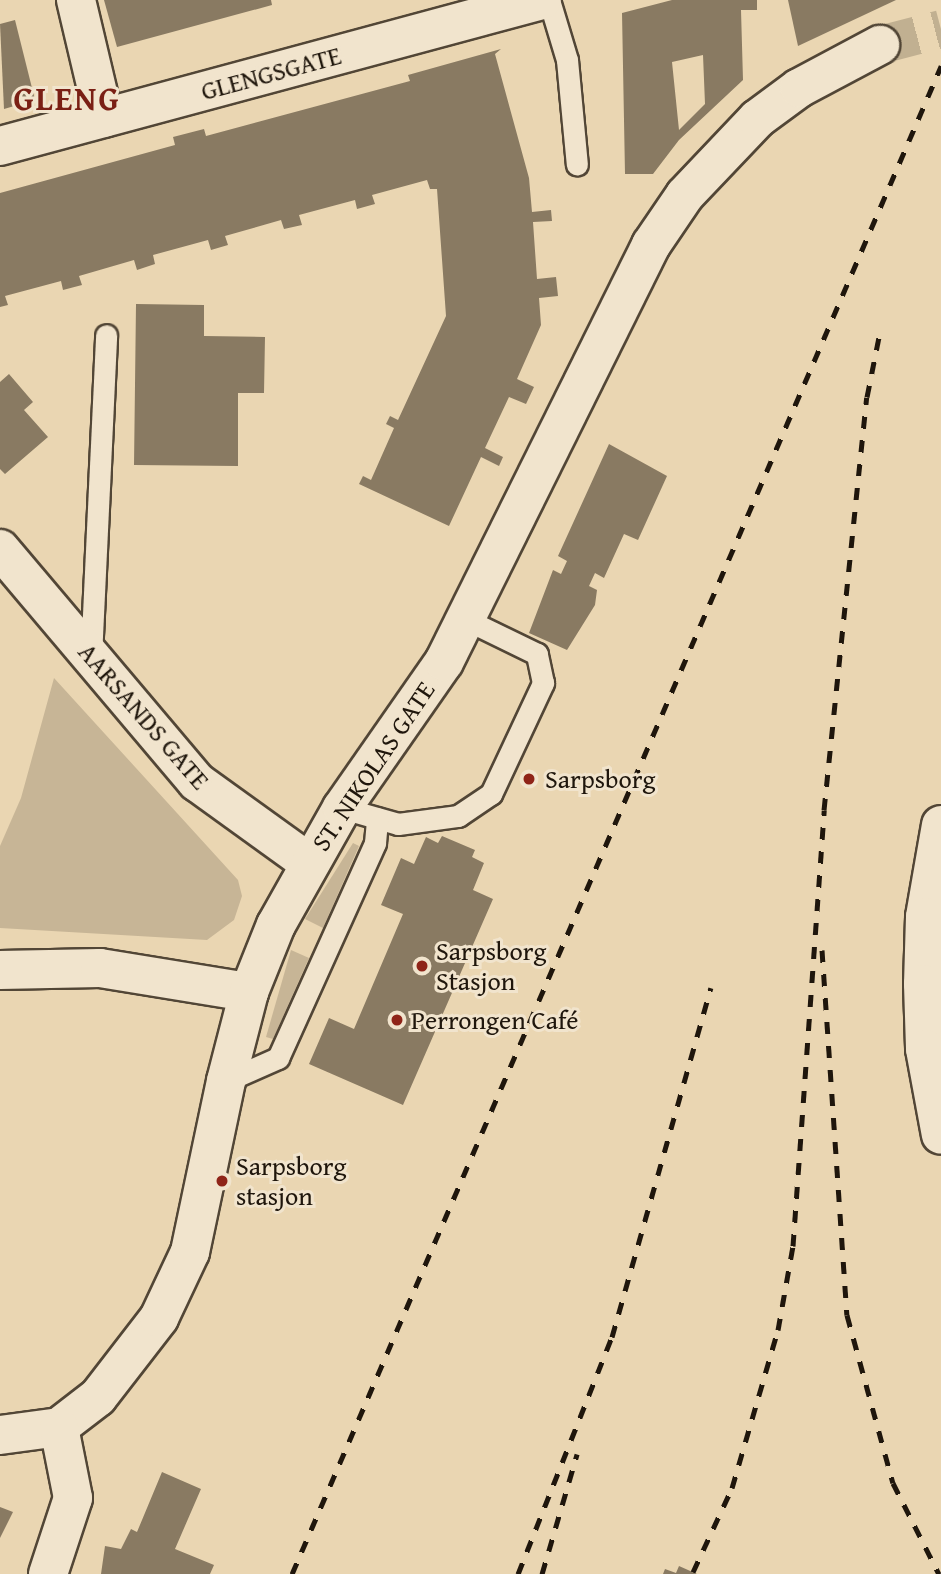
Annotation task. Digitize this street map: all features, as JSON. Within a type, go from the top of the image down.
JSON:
[{"type":"street","points":[[76,0],[104,118]]},
{"type":"street","name":"GLENGSGATE","points":[[0,146],[542,0]]},
{"type":"street","name":"ST. NIKOLAS GATE","points":[[59,1427],[98,1397],[128,1363],[175,1288],[190,1252],[226,1081],[249,992],[308,862],[359,813],[409,715],[467,620],[651,245],[685,195],[757,119],[799,88],[880,45]]},
{"type":"street","name":"AARSANDS GATE","points":[[0,548],[197,782],[308,862]]},
{"type":"street","points":[[941,825],[925,916],[923,984],[925,1049],[941,1135]]},
{"type":"street","points":[[0,970],[100,968],[249,992]]},
{"type":"street","points":[[0,1435],[59,1427],[73,1498],[48,1574]]},
{"type":"lane","points":[[549,0],[567,60],[577,165]]},
{"type":"lane","points":[[91,657],[106,335]]},
{"type":"lane","points":[[359,813],[397,824],[458,816],[491,794],[543,683],[537,654],[467,620]]},
{"type":"lane","points":[[226,1081],[278,1058],[375,844],[359,813]]},
{"type":"shaded area","points":[[54,678],[238,880],[242,896],[234,920],[207,940],[0,928],[0,846],[21,798]]},
{"type":"shaded area","points":[[353,843],[359,846],[323,928],[305,919]]},
{"type":"shaded area","points":[[291,950],[309,958],[273,1039],[266,1037]]},
{"type":"building","points":[[104,0],[271,0],[272,5],[117,47]]},
{"type":"building","points":[[672,0],[757,0],[757,10],[741,10],[743,80],[679,140],[653,174],[625,174],[622,13]],"holes":[[[703,55],[705,104],[679,130],[672,62]]]},
{"type":"building","points":[[788,0],[896,0],[798,46]]},
{"type":"building","points":[[15,20],[35,100],[4,109],[0,24]]},
{"type":"building","points":[[501,49],[495,54],[529,178],[532,212],[551,210],[552,221],[533,222],[537,279],[556,277],[558,296],[539,298],[541,325],[517,379],[534,387],[526,404],[509,397],[485,448],[503,457],[499,466],[481,457],[449,526],[359,484],[363,476],[371,480],[394,428],[386,424],[390,416],[398,420],[446,316],[437,189],[430,189],[427,180],[372,195],[375,204],[357,209],[355,200],[299,215],[302,225],[284,229],[281,220],[225,236],[228,245],[211,250],[208,240],[153,255],[155,264],[137,270],[134,260],[79,276],[82,285],[63,290],[61,281],[5,296],[8,305],[0,307],[0,193],[175,145],[173,137],[204,129],[206,136],[410,81],[408,75]]},
{"type":"building","points":[[136,304],[204,305],[204,336],[265,337],[264,393],[238,393],[238,466],[134,465]]},
{"type":"building","points":[[9,374],[33,402],[24,410],[48,437],[5,474],[0,469],[0,382]]},
{"type":"building","points":[[609,444],[667,476],[638,540],[624,534],[604,578],[595,573],[589,586],[597,590],[595,605],[567,650],[529,633],[553,570],[561,574],[567,561],[558,556]]},
{"type":"building","name":"Sarpsborg Stasjon","points":[[442,836],[475,850],[472,857],[484,863],[473,890],[493,899],[403,1105],[309,1064],[329,1018],[354,1029],[403,914],[381,905],[401,858],[414,864],[426,837],[438,843]]},
{"type":"building","points":[[162,1472],[201,1489],[175,1549],[214,1565],[210,1574],[101,1574],[105,1546],[121,1549],[131,1529],[137,1532]]},
{"type":"building","points":[[0,1507],[13,1512],[0,1538]]},
{"type":"building","points":[[679,1566],[697,1574],[663,1574],[665,1569],[676,1573]]},
{"type":"tunnel","points":[[880,45],[941,29]]},
{"type":"railway","points":[[292,1574],[941,66]]},
{"type":"railway","points":[[693,1572],[732,1488],[778,1330],[793,1246],[824,810],[867,397],[880,332]]},
{"type":"railway","points":[[822,950],[847,1315],[893,1483],[939,1574]]},
{"type":"railway","points":[[518,1574],[612,1337],[711,988]]},
{"type":"railway","points":[[542,1574],[577,1454]]},
{"type":"place","name":"Sarpsborg","points":[[529,779]]},
{"type":"place","name":"Sarpsborg Stasjon","points":[[422,966]]},
{"type":"place","name":"Perrongen Café","points":[[397,1020]]},
{"type":"place","name":"Sarpsborg stasjon","points":[[222,1181]]},
{"type":"district","name":"GLENG","points":[[67,99]]}]
